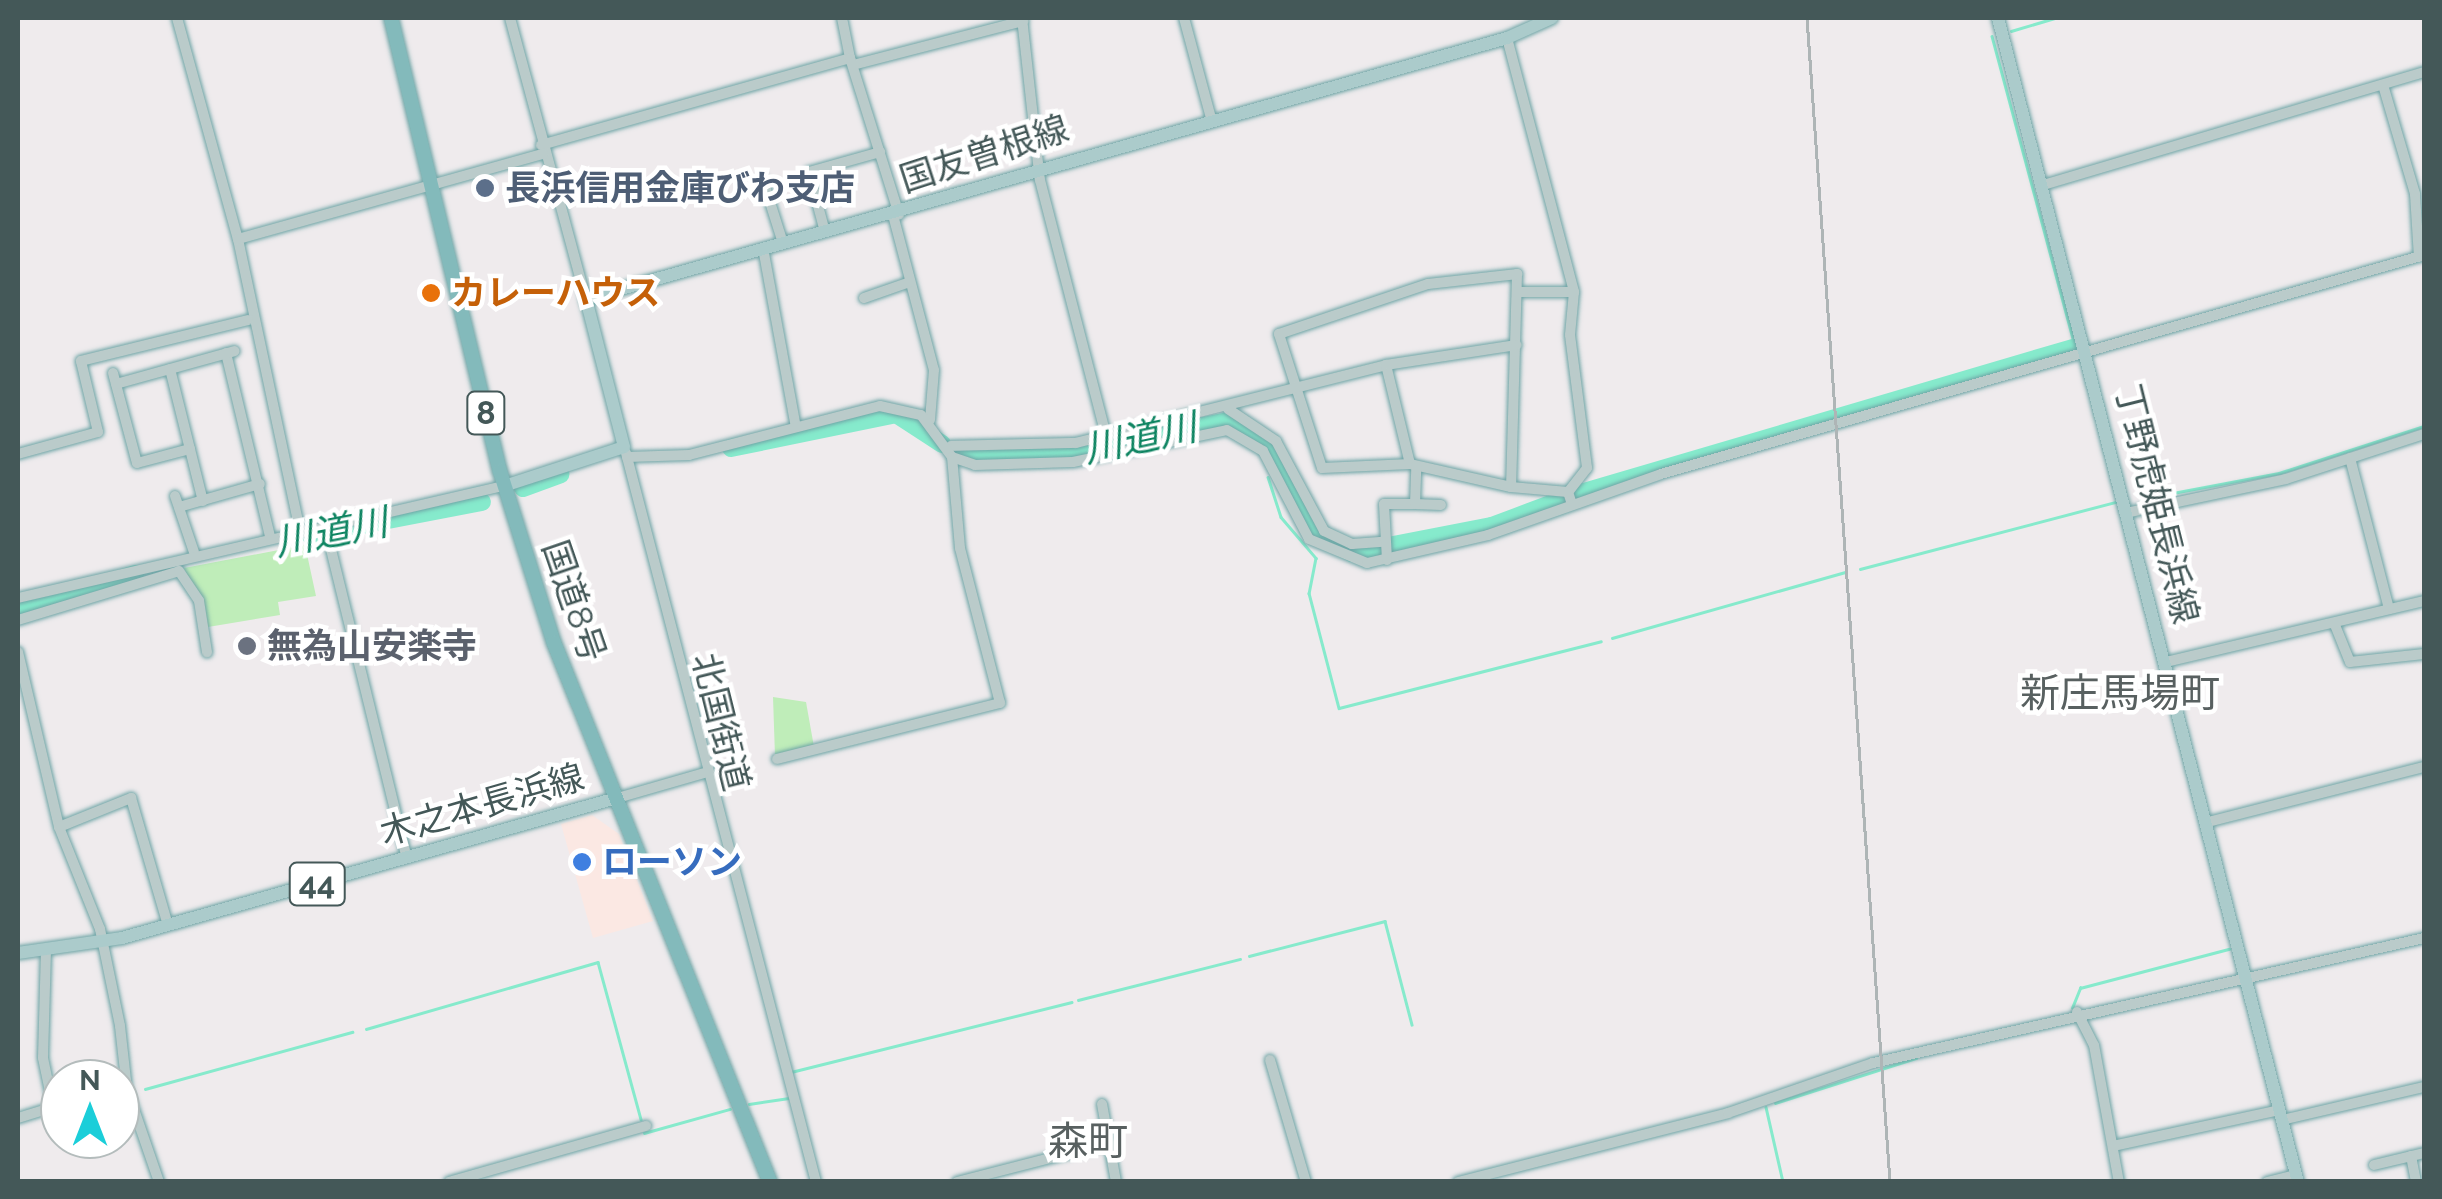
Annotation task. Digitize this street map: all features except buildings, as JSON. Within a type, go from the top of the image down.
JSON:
[{"type":"highway","name":"国道8号","points":[[390,18],[504,486],[613,799],[770,1182]]},
{"type":"main road","name":"国友曽根線","points":[[586,299],[896,214],[1211,118],[1507,38],[1552,18]]},
{"type":"main road","name":"丁野虎姫長浜線","points":[[1998,18],[2130,512],[2297,1178]]},
{"type":"main road","points":[[504,486],[626,452],[586,299]]},
{"type":"main road","name":"木之本長浜線","points":[[18,952],[103,941],[168,925],[613,799]]},
{"type":"street","points":[[177,18],[238,239],[248,320],[300,530]]},
{"type":"street","points":[[510,18],[542,150],[586,299]]},
{"type":"street","points":[[777,759],[1000,703],[960,548],[952,452],[930,420],[934,370],[842,18]]},
{"type":"street","points":[[1184,18],[1211,118]]},
{"type":"street","points":[[238,239],[432,192],[542,150],[852,61],[1023,19],[1038,169],[1106,436]]},
{"type":"street","points":[[1507,38],[1574,292],[1570,335],[1587,468],[1568,492]]},
{"type":"street","points":[[2042,185],[2424,72]]},
{"type":"street","points":[[952,452],[1062,463],[1227,430],[1263,451],[1297,526],[1317,546],[1355,562],[1385,550],[1572,504],[2422,256],[2415,194],[2383,84]]},
{"type":"street","points":[[825,232],[809,172],[880,152]]},
{"type":"street","points":[[763,180],[782,243]]},
{"type":"street","points":[[763,248],[796,426]]},
{"type":"street","points":[[1512,486],[1517,274],[1428,284],[1279,334],[1322,468],[1413,465],[1512,486],[1568,492]]},
{"type":"street","points":[[864,298],[910,282]]},
{"type":"street","points":[[1517,292],[1574,292]]},
{"type":"street","points":[[18,454],[98,432],[81,361],[248,320]]},
{"type":"street","points":[[952,452],[1106,436],[1386,365],[1516,345]]},
{"type":"street","points":[[190,449],[137,462],[114,378],[170,369],[231,352],[270,536]]},
{"type":"street","points":[[1386,365],[1413,465],[1415,504]]},
{"type":"street","points":[[170,369],[203,501]]},
{"type":"street","points":[[626,452],[689,455],[880,406],[930,420]]},
{"type":"street","points":[[1227,408],[1276,441],[1324,532],[1352,544],[1385,550]]},
{"type":"street","points":[[2130,512],[2350,458],[2424,434]]},
{"type":"street","name":"北国街道","points":[[626,452],[704,773],[816,1182]]},
{"type":"street","points":[[2350,458],[2389,609]]},
{"type":"street","points":[[194,552],[177,502],[203,501],[260,484]]},
{"type":"street","points":[[18,598],[162,559],[300,530],[326,530],[504,486]]},
{"type":"street","points":[[1568,492],[1572,504]]},
{"type":"street","points":[[1385,550],[1384,504],[1441,504]]},
{"type":"street","points":[[326,530],[406,858]]},
{"type":"street","points":[[162,559],[166,575]]},
{"type":"street","points":[[18,620],[179,570],[199,602],[206,652]]},
{"type":"street","points":[[2166,662],[2424,601]]},
{"type":"street","points":[[2335,625],[2350,662],[2424,654]]},
{"type":"street","points":[[18,652],[60,827],[103,941],[120,1059]]},
{"type":"street","points":[[2208,822],[2424,767]]},
{"type":"street","points":[[613,799],[704,773]]},
{"type":"street","points":[[60,827],[131,798],[168,925]]},
{"type":"street","points":[[1458,1182],[2077,1012],[2424,938]]},
{"type":"street","points":[[44,1059],[46,950]]},
{"type":"street","points":[[2077,1012],[2094,1045],[2119,1182]]},
{"type":"street","points":[[1270,1060],[1306,1182]]},
{"type":"street","points":[[2112,1146],[2424,1088]]},
{"type":"street","points":[[1102,1104],[1116,1182]]},
{"type":"street","points":[[449,1182],[646,1126]]},
{"type":"street","points":[[140,1132],[159,1182]]},
{"type":"street","points":[[957,1182],[1109,1143]]},
{"type":"street","points":[[2374,1165],[2424,1153]]},
{"type":"street","points":[[2410,1156],[2416,1182]]},
{"type":"street","points":[[2267,1182],[2297,1178]]},
{"type":"shaded area","points":[[592,815],[619,834],[653,921],[593,938],[561,824]]},
{"type":"green space","points":[[305,545],[316,596],[278,602],[280,615],[208,627],[184,568]]},
{"type":"green space","points":[[773,697],[806,702],[814,747],[775,756]]},
{"type":"waterway","points":[[2011,31],[2055,18]]},
{"type":"waterway","points":[[1992,36],[2076,349]]},
{"type":"waterway","points":[[1581,493],[2076,347]]},
{"type":"waterway","name":"川道川","points":[[731,448],[896,414],[942,444]]},
{"type":"waterway","points":[[962,454],[1062,454],[1228,421],[1266,442],[1316,536],[1352,553],[1492,526],[1561,500]]},
{"type":"waterway","points":[[2141,499],[2279,473],[2424,426]]},
{"type":"waterway","name":"川道川","points":[[523,488],[561,474]]},
{"type":"waterway","points":[[1268,477],[1281,517],[1316,558],[1309,593],[1339,708],[1601,641]]},
{"type":"waterway","points":[[1860,569],[2119,501]]},
{"type":"waterway","name":"川道川","points":[[310,535],[482,502]]},
{"type":"waterway","points":[[1612,638],[1845,572]]},
{"type":"waterway","name":"川道川","points":[[18,611],[135,574]]},
{"type":"waterway","points":[[1249,956],[1385,921],[1412,1025]]},
{"type":"waterway","points":[[2072,1008],[2080,988],[2229,949]]},
{"type":"waterway","points":[[1078,1000],[1240,959]]},
{"type":"waterway","points":[[366,1029],[598,962],[641,1119]]},
{"type":"waterway","points":[[791,1072],[1071,1002]]},
{"type":"waterway","points":[[145,1089],[352,1032]]},
{"type":"waterway","points":[[1775,1103],[1916,1058]]},
{"type":"waterway","points":[[749,1104],[789,1098]]},
{"type":"waterway","points":[[1766,1107],[1783,1182]]},
{"type":"waterway","points":[[644,1133],[730,1109]]},
{"type":"railway","points":[[1807,18],[1890,1182]]},
{"type":"place","name":"長浜信用金庫びわ支店","points":[[485,188]]},
{"type":"place","name":"カレーハウス","points":[[431,293]]},
{"type":"place","name":"無為山安楽寺","points":[[247,646]]},
{"type":"place","name":"ローソン","points":[[582,862]]},
{"type":"district","name":"新庄馬場町","points":[[2120,693]]},
{"type":"district","name":"森町","points":[[1088,1141]]}]
